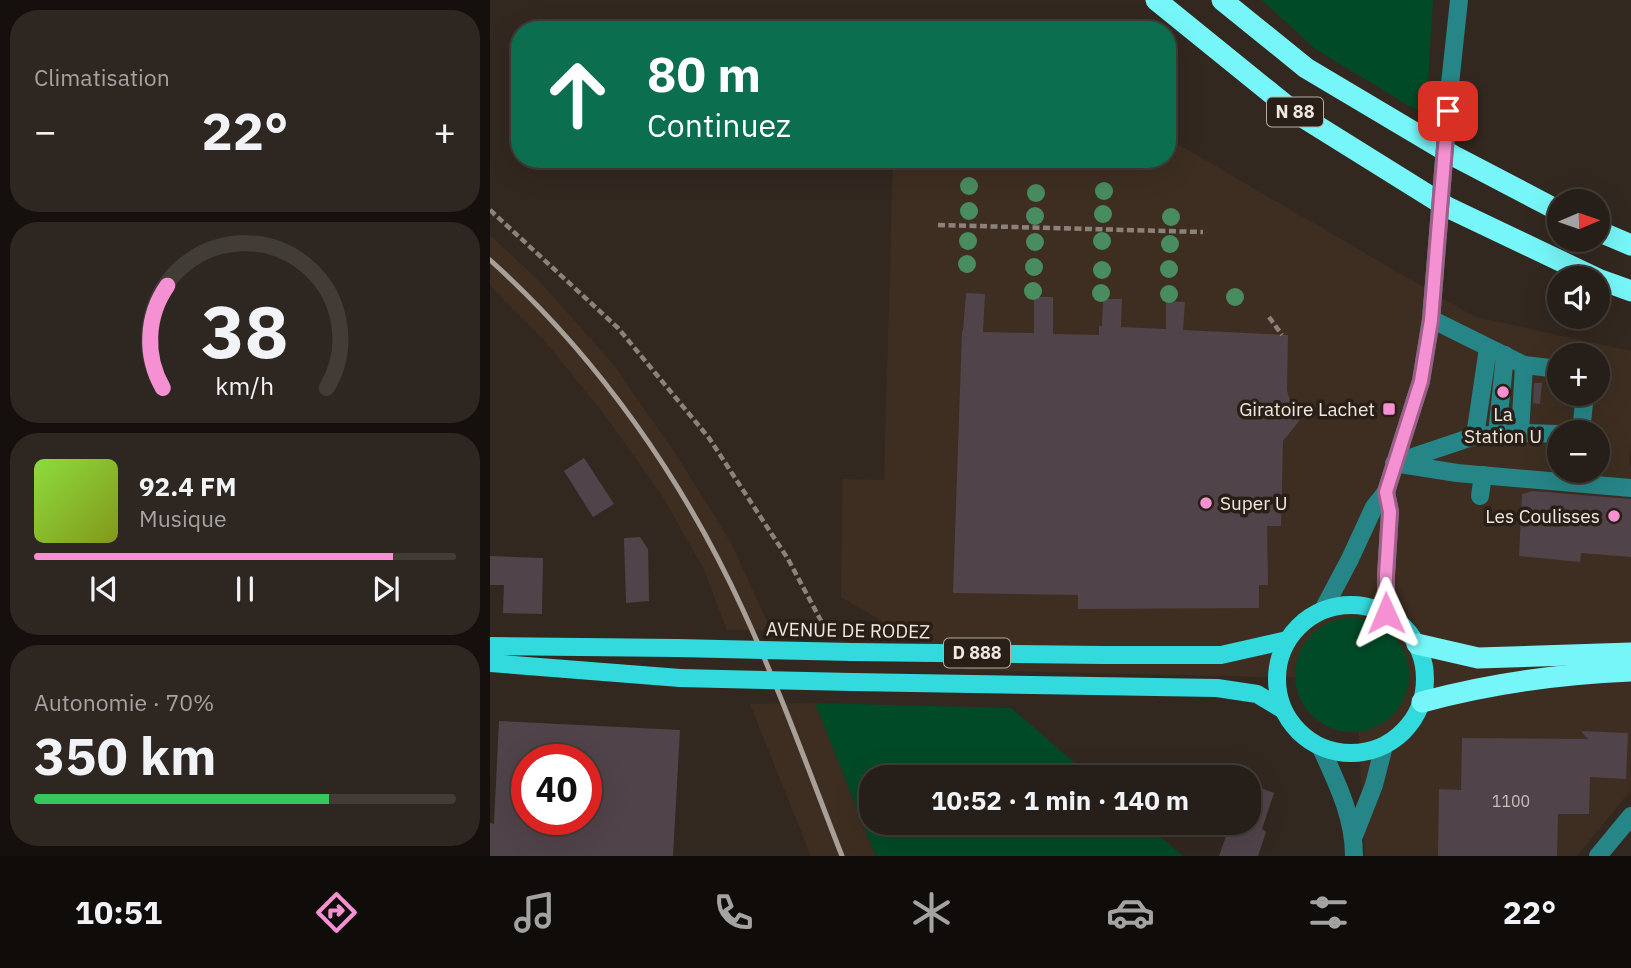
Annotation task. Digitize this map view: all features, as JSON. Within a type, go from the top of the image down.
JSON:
[{"type":"highway","name":"N 88","points":[[1156,0],[1293,111],[1447,207],[1570,266]]},
{"type":"highway","name":"N 88","points":[[1222,0],[1306,68],[1454,156],[1547,205]]},
{"type":"highway","points":[[1610,236],[1631,245]]},
{"type":"highway","name":"N 88","points":[[1610,284],[1631,291]]},
{"type":"highway","points":[[1417,644],[1478,658],[1631,653]]},
{"type":"highway","points":[[1422,702],[1513,681],[1631,671]]},
{"type":"main road","points":[[1345,604],[1366,605],[1386,613],[1404,626],[1417,644],[1424,663],[1422,702],[1413,720],[1400,735],[1384,746],[1363,753],[1342,753],[1321,748],[1305,738],[1292,725],[1282,709],[1276,686],[1278,662],[1287,640],[1303,621],[1324,608],[1345,604]]},
{"type":"main road","name":"AVENUE DE RODEZ","points":[[490,646],[1221,655],[1287,640]]},
{"type":"main road","name":"D 888","points":[[490,663],[680,678],[1217,688],[1257,694],[1282,709]]},
{"type":"street","points":[[1324,608],[1374,507],[1386,492],[1421,381],[1431,320],[1458,0]]},
{"type":"street","points":[[1431,320],[1524,365],[1547,368]]},
{"type":"street","points":[[1475,436],[1488,348]]},
{"type":"street","points":[[1497,434],[1505,355]]},
{"type":"street","points":[[1520,433],[1524,365]]},
{"type":"street","points":[[1394,463],[1475,436],[1547,434]]},
{"type":"street","points":[[1394,463],[1457,473],[1631,488]]},
{"type":"street","points":[[1480,496],[1483,475]]},
{"type":"street","points":[[1386,492],[1390,512],[1386,613]]},
{"type":"street","points":[[1354,836],[1374,785],[1384,746]]},
{"type":"street","points":[[1321,748],[1343,794],[1354,836],[1354,856]]},
{"type":"street","points":[[1598,856],[1631,816]]},
{"type":"path","points":[[490,210],[618,328],[709,438],[845,651]]},
{"type":"path","points":[[938,225],[1203,232]]},
{"type":"path","points":[[1269,317],[1282,335]]},
{"type":"shaded area","points":[[1176,143],[1475,317],[1594,343],[1547,343],[1547,406],[1610,406],[1610,346],[1631,351],[1631,790],[1577,856],[1365,856],[1356,679],[966,670],[841,597],[842,479],[884,480],[893,168],[1176,168]]},
{"type":"shaded area","points":[[490,235],[538,280],[613,364],[677,456],[730,541],[771,630],[727,630],[704,570],[663,497],[602,411],[547,344],[490,285]]},
{"type":"shaded area","points":[[815,703],[859,813],[859,835],[868,835],[876,856],[811,856],[750,704]]},
{"type":"green space","points":[[1262,0],[1433,0],[1426,116],[1315,49]]},
{"type":"green space","points":[[1352,618],[1374,623],[1392,635],[1404,653],[1409,675],[1404,697],[1392,715],[1374,727],[1352,732],[1330,727],[1312,715],[1300,697],[1295,675],[1300,653],[1312,635],[1330,623]]},
{"type":"green space","points":[[815,703],[1011,708],[1077,765],[859,765],[859,813]]},
{"type":"green space","points":[[868,835],[1158,835],[1183,856],[876,856]]},
{"type":"building","points":[[966,293],[985,294],[983,332],[1034,333],[1034,297],[1053,297],[1053,334],[1099,335],[1103,299],[1122,299],[1121,327],[1166,329],[1166,301],[1185,302],[1183,330],[1288,335],[1287,390],[1292,408],[1300,420],[1283,441],[1281,526],[1267,526],[1268,585],[1259,585],[1259,608],[1078,609],[1078,595],[953,593],[962,331]]},
{"type":"building","points":[[1534,383],[1542,383],[1540,404],[1533,403]]},
{"type":"building","points":[[584,458],[614,504],[593,517],[564,471]]},
{"type":"building","points":[[1533,491],[1631,499],[1631,557],[1581,553],[1580,562],[1519,556],[1522,494]]},
{"type":"building","points":[[640,537],[648,549],[649,601],[626,603],[624,538]]},
{"type":"building","points":[[490,556],[543,558],[542,614],[503,613],[504,585],[490,585]]},
{"type":"building","points":[[499,721],[680,730],[673,856],[490,856],[490,823],[494,824]]},
{"type":"building","points":[[1581,731],[1628,733],[1626,779],[1590,777],[1589,814],[1558,814],[1557,856],[1438,856],[1439,789],[1461,790],[1462,738],[1588,739]]},
{"type":"building","points":[[1261,788],[1274,793],[1262,829],[1266,832],[1258,856],[1219,856],[1226,835],[1261,835]]},
{"type":"railway","points":[[490,260],[529,297],[601,378],[665,467],[693,514],[757,640],[842,856]]},
{"type":"place","name":"La Station U","points":[[1503,392]]},
{"type":"place","name":"Giratoire Lachet","points":[[1389,409]]},
{"type":"place","name":"Super U","points":[[1206,503]]},
{"type":"place","name":"Les Coulisses","points":[[1614,516]]},
{"type":"route","points":[[1386,613],[1390,512],[1386,492],[1421,381],[1431,320],[1448,111]]}]
